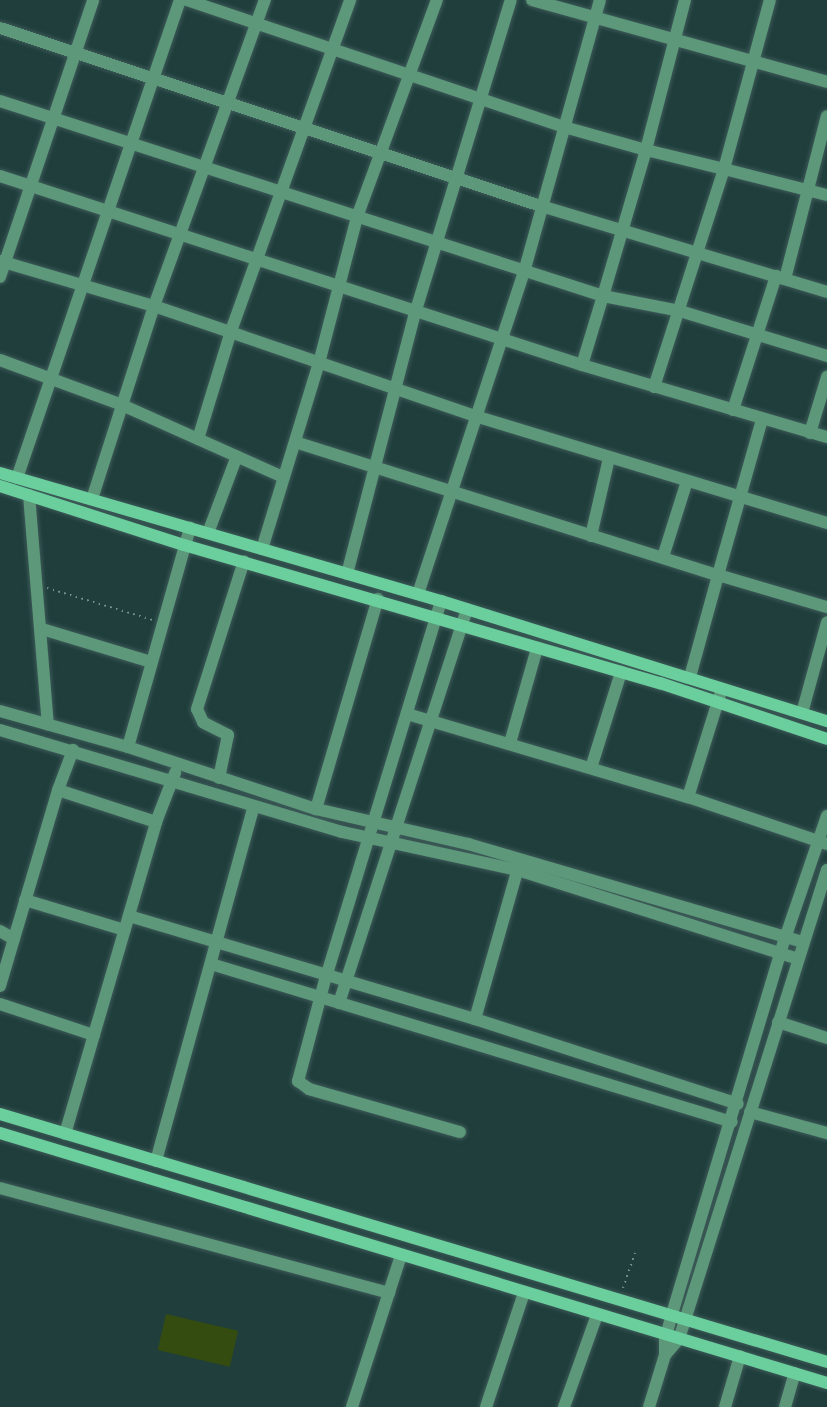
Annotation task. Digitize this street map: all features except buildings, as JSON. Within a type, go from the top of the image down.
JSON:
[{"type":"main road","points":[[0,473],[418,594],[827,721]]},
{"type":"main road","points":[[0,486],[184,545],[378,599],[462,627],[621,672],[827,739]]},
{"type":"main road","points":[[0,1114],[827,1362]]},
{"type":"main road","points":[[0,1133],[827,1383]]},
{"type":"street","points":[[0,277],[3,261],[93,0]]},
{"type":"street","points":[[17,478],[49,377],[109,210],[130,143],[156,78],[180,0]]},
{"type":"street","points":[[187,0],[257,26],[482,98],[564,127],[827,195]]},
{"type":"street","points":[[92,499],[154,306],[266,0]]},
{"type":"street","points":[[198,439],[231,331],[350,0]]},
{"type":"street","points":[[261,549],[318,363],[357,217],[407,75],[437,0]]},
{"type":"street","points":[[347,574],[416,310],[438,245],[456,177],[511,0]]},
{"type":"street","points":[[532,0],[827,82]]},
{"type":"street","points":[[418,594],[524,272],[600,0]]},
{"type":"street","points":[[582,365],[646,150],[685,0]]},
{"type":"street","points":[[654,387],[724,169],[770,0]]},
{"type":"street","points":[[0,28],[541,206],[827,292]]},
{"type":"street","points":[[0,101],[524,272],[603,296],[680,311],[827,356]]},
{"type":"street","points":[[733,410],[809,189],[827,116]]},
{"type":"street","points":[[0,176],[182,233],[582,365],[827,438]]},
{"type":"street","points":[[3,261],[231,331],[475,416],[827,523]]},
{"type":"street","points":[[0,360],[122,405],[283,477]]},
{"type":"street","points":[[810,433],[827,377]]},
{"type":"street","points":[[690,677],[762,419]]},
{"type":"street","points":[[295,442],[451,493],[827,607]]},
{"type":"street","points":[[208,533],[237,456]]},
{"type":"street","points":[[591,536],[609,458]]},
{"type":"street","points":[[663,557],[687,481]]},
{"type":"street","points":[[29,495],[42,629],[48,724]]},
{"type":"street","points":[[128,747],[190,528]]},
{"type":"street","points":[[219,778],[228,735],[203,722],[197,709],[244,561]]},
{"type":"street","points":[[316,809],[378,599]]},
{"type":"street","points":[[441,601],[319,997],[298,1073],[302,1086],[460,1132]]},
{"type":"street","points":[[339,1003],[344,981],[432,722],[467,609]]},
{"type":"street","points":[[802,713],[827,622]]},
{"type":"street","points":[[42,629],[151,662]]},
{"type":"street","points":[[510,743],[537,648]]},
{"type":"street","points":[[591,768],[621,672]]},
{"type":"street","points":[[688,797],[722,688]]},
{"type":"street","points":[[0,711],[128,747],[316,809],[395,826],[519,864],[803,942]]},
{"type":"street","points":[[407,714],[688,797],[823,843]]},
{"type":"street","points":[[0,730],[74,750],[369,840],[519,864],[798,959]]},
{"type":"street","points":[[0,986],[58,790],[74,750]]},
{"type":"street","points":[[66,1134],[156,822],[178,765]]},
{"type":"street","points":[[58,790],[156,822]]},
{"type":"street","points":[[156,1161],[254,806]]},
{"type":"street","points":[[672,1337],[672,1314],[738,1104],[780,953],[823,843],[827,816]]},
{"type":"street","points":[[475,1019],[519,864]]},
{"type":"street","points":[[649,1407],[672,1337],[685,1318],[827,870]]},
{"type":"street","points":[[25,900],[125,930]]},
{"type":"street","points":[[129,916],[216,944],[475,1019],[738,1104]]},
{"type":"street","points":[[0,931],[14,939]]},
{"type":"street","points":[[211,964],[732,1122]]},
{"type":"street","points":[[0,1004],[94,1035]]},
{"type":"street","points":[[778,1022],[827,1038]]},
{"type":"street","points":[[750,1112],[827,1133]]},
{"type":"street","points":[[0,1188],[389,1293]]},
{"type":"street","points":[[352,1407],[401,1255]]},
{"type":"street","points":[[486,1407],[524,1293]]},
{"type":"street","points":[[564,1407],[597,1315]]},
{"type":"street","points":[[725,1407],[740,1356]]},
{"type":"street","points":[[785,1407],[795,1373]]},
{"type":"path","points":[[38,586],[162,623]]},
{"type":"path","points":[[620,1299],[635,1253]]},
{"type":"green space","points":[[166,1314],[238,1331],[230,1367],[158,1350]]}]
